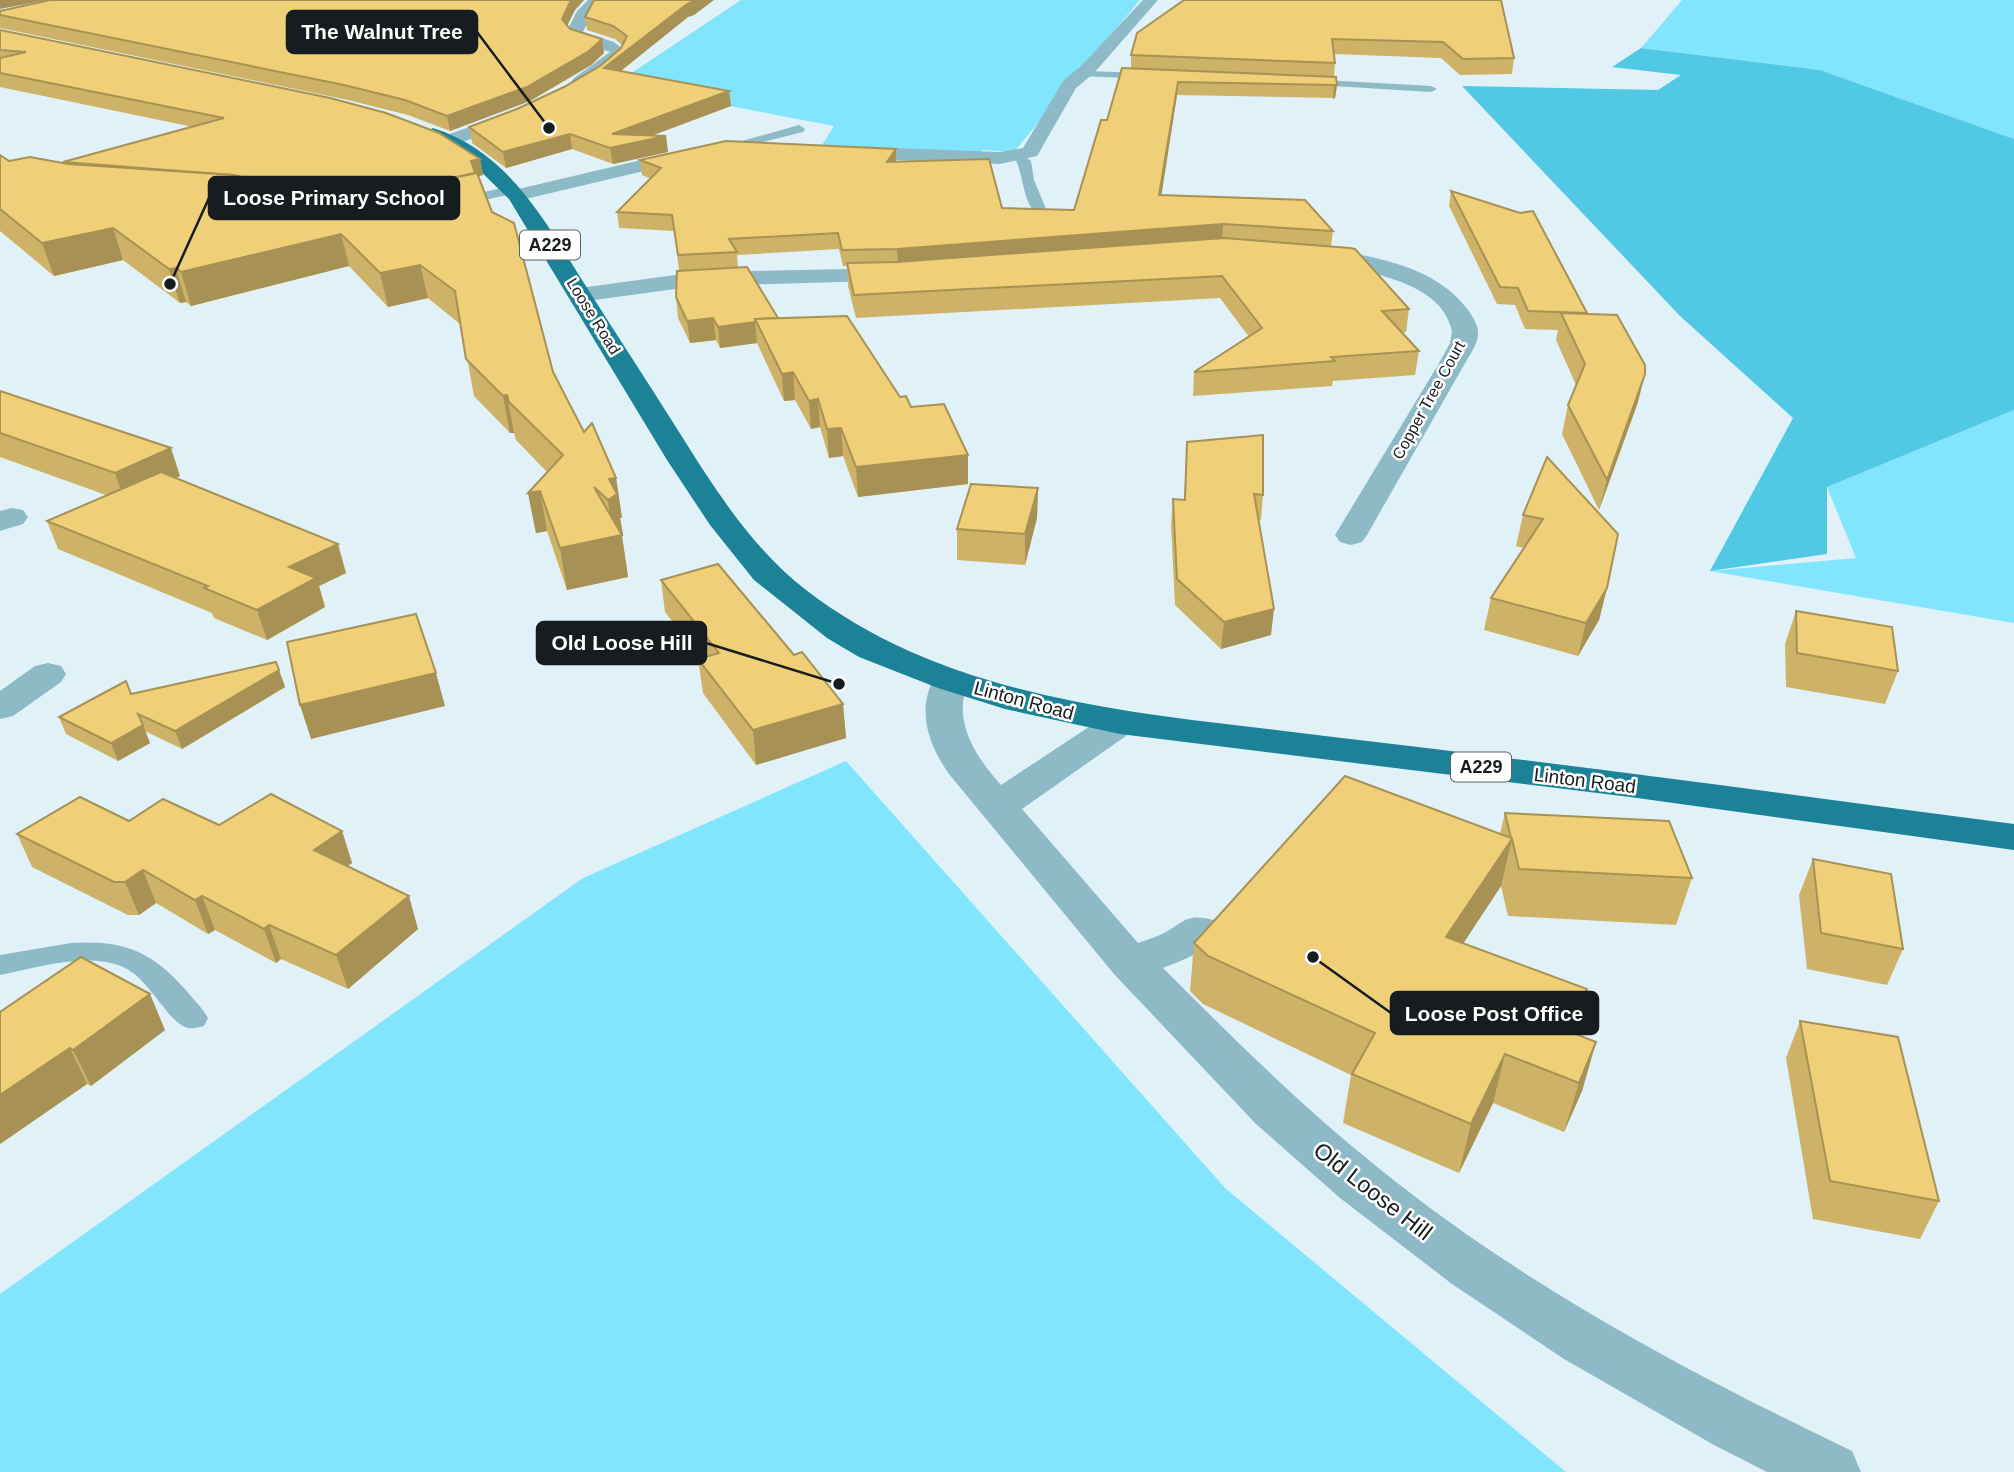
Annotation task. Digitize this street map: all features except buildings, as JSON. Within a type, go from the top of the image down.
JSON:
[{"type":"highway","name":"Loose Road","points":[[412,126],[448,141],[491,168],[515,192],[700,489],[766,573],[812,613],[839,631],[872,649],[951,680]]},
{"type":"highway","name":"Linton Road","points":[[951,680],[1043,708],[1120,723],[1630,785],[2014,837]]},
{"type":"street","points":[[563,92],[611,61],[619,52],[615,47],[580,38],[574,33],[585,11],[597,0]]},
{"type":"street","points":[[818,151],[967,158],[1019,156],[1030,152],[1069,85],[1151,0]]},
{"type":"street","points":[[448,141],[499,125],[534,107]]},
{"type":"street","points":[[515,192],[727,147],[795,150]]},
{"type":"street","name":"Copper Tree Court","points":[[1295,252],[1331,257],[1402,274],[1451,303],[1465,327],[1465,335],[1451,365],[1351,535]]},
{"type":"street","points":[[580,295],[697,279],[845,278],[926,273]]},
{"type":"street","points":[[0,708],[48,674]]},
{"type":"street","name":"Old Loose Hill","points":[[951,680],[944,691],[942,705],[946,731],[963,766],[1130,963],[1274,1110],[1359,1183],[1472,1267],[1584,1341],[1735,1425],[1830,1472]]},
{"type":"street","points":[[997,807],[1120,723]]},
{"type":"street","points":[[1130,963],[1178,945],[1197,931]]},
{"type":"lane","points":[[1081,74],[1161,76]]},
{"type":"lane","points":[[1299,82],[1431,89]]},
{"type":"lane","points":[[727,147],[799,129]]},
{"type":"lane","points":[[1019,156],[1025,161],[1027,180],[1040,211]]},
{"type":"lane","points":[[437,206],[515,192]]},
{"type":"lane","points":[[0,965],[78,952],[108,953],[139,963],[193,1018]]},
{"type":"shaded area","points":[[741,0],[1140,0],[1014,152],[982,150],[980,153],[822,145],[834,126],[615,84]]},
{"type":"shaded area","points":[[1682,0],[2014,0],[2014,139],[1820,70],[1641,48]]},
{"type":"shaded area","points":[[1641,48],[1820,70],[2014,139],[2014,410],[1827,487],[1827,554],[1710,571],[1793,418],[1680,316],[1462,86],[1658,90],[1681,75],[1612,67]]},
{"type":"shaded area","points":[[2014,410],[2014,623],[1710,571],[1856,558],[1827,487]]},
{"type":"shaded area","points":[[846,761],[1225,1188],[1566,1472],[0,1472],[0,1294],[583,878]]},
{"type":"place","name":"The Walnut Tree","points":[[549,128]]},
{"type":"place","name":"Loose Primary School","points":[[170,284]]},
{"type":"place","name":"Old Loose Hill","points":[[839,684]]},
{"type":"place","name":"Loose Post Office","points":[[1313,957]]}]
